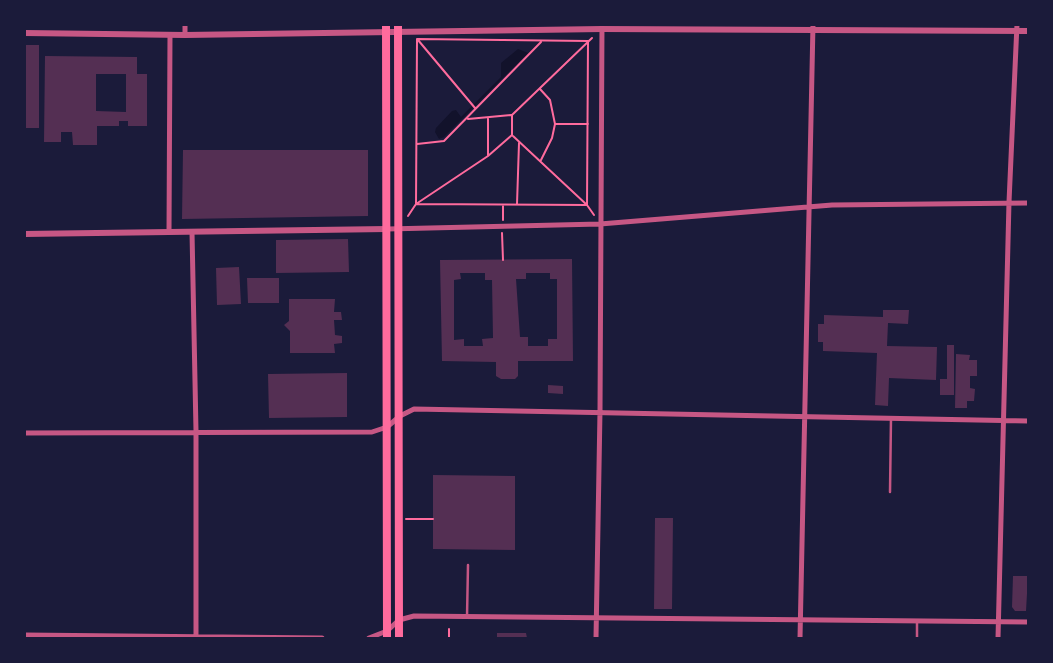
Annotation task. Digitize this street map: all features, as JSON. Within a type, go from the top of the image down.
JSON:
[{"type":"main road","points":[[398,27],[399,639]]},
{"type":"main road","points":[[386,28],[387,635]]},
{"type":"street","points":[[185,24],[185,35]]},
{"type":"street","points":[[24,33],[185,35],[398,27],[1016,28],[1028,31]]},
{"type":"street","points":[[596,639],[602,27]]},
{"type":"street","points":[[800,639],[813,27]]},
{"type":"street","points":[[998,639],[1016,28]]},
{"type":"street","points":[[169,232],[170,35]]},
{"type":"street","points":[[24,234],[600,225],[809,206],[1028,203]]},
{"type":"street","points":[[192,232],[196,637]]},
{"type":"street","points":[[24,433],[373,432],[387,427],[414,409],[1028,421]]},
{"type":"street","points":[[369,639],[387,635],[399,620],[414,616],[1028,622]]},
{"type":"street","points":[[24,635],[322,639]]},
{"type":"lane","points":[[890,492],[891,417]]},
{"type":"lane","points":[[467,617],[468,565]]},
{"type":"lane","points":[[917,620],[917,639]]},
{"type":"path","points":[[466,120],[512,114],[602,27]]},
{"type":"path","points":[[417,39],[588,41]]},
{"type":"path","points":[[416,204],[417,39]]},
{"type":"path","points":[[417,39],[474,107]]},
{"type":"path","points":[[416,144],[444,141],[466,120],[474,107],[543,40]]},
{"type":"path","points":[[587,205],[588,41]]},
{"type":"path","points":[[539,88],[550,100],[555,124],[552,138],[540,161]]},
{"type":"path","points":[[512,114],[512,135],[587,205],[600,225]]},
{"type":"path","points":[[488,116],[488,156]]},
{"type":"path","points":[[555,124],[588,124]]},
{"type":"path","points":[[400,229],[416,204],[488,156],[512,135]]},
{"type":"path","points":[[517,205],[519,142]]},
{"type":"path","points":[[416,204],[587,205]]},
{"type":"path","points":[[399,519],[433,519]]},
{"type":"path","points":[[449,629],[449,639]]},
{"type":"shaded area","points":[[518,49],[528,53],[439,139],[436,128],[452,111],[456,110],[461,117],[501,77],[501,63]]},
{"type":"building","points":[[24,45],[39,45],[39,128],[24,128]]},
{"type":"building","points":[[45,56],[137,57],[137,74],[147,74],[147,126],[128,126],[128,121],[119,121],[119,126],[97,126],[97,145],[73,145],[72,132],[61,132],[61,142],[44,142]],"holes":[[[96,74],[126,74],[126,112],[96,111]]]},
{"type":"building","points":[[183,150],[368,150],[368,216],[182,219]]},
{"type":"building","points":[[348,239],[349,272],[276,273],[276,240]]},
{"type":"building","points":[[572,259],[573,361],[518,361],[518,376],[515,379],[501,379],[496,376],[496,362],[442,361],[440,260]],"holes":[[[460,273],[485,273],[485,280],[492,280],[493,338],[482,339],[483,346],[464,346],[464,339],[454,340],[454,280],[461,279]],[[526,273],[550,273],[550,279],[557,279],[557,339],[548,339],[548,346],[528,346],[528,337],[520,337],[516,279],[526,279]]]},
{"type":"building","points":[[239,267],[241,304],[217,305],[216,268]]},
{"type":"building","points":[[247,278],[279,278],[279,303],[248,303]]},
{"type":"building","points":[[289,299],[335,299],[334,312],[341,312],[342,320],[334,320],[335,335],[342,336],[342,343],[334,344],[335,353],[290,353],[290,331],[284,325],[289,321]]},
{"type":"building","points":[[883,310],[909,310],[908,324],[888,323],[887,346],[937,347],[936,380],[889,378],[888,406],[875,405],[877,353],[823,351],[823,342],[818,342],[818,324],[824,324],[824,315],[883,317]]},
{"type":"building","points":[[947,345],[954,345],[954,395],[940,395],[940,379],[947,379]]},
{"type":"building","points":[[956,354],[970,355],[969,360],[977,360],[977,376],[970,376],[970,388],[975,389],[974,401],[967,401],[967,408],[955,408]]},
{"type":"building","points":[[347,373],[347,417],[269,418],[268,374]]},
{"type":"building","points":[[548,385],[563,386],[563,394],[548,393]]},
{"type":"building","points":[[433,475],[515,476],[515,550],[433,549]]},
{"type":"building","points":[[655,518],[673,518],[672,609],[654,609]]},
{"type":"building","points":[[1013,576],[1028,576],[1026,611],[1015,611],[1012,607]]},
{"type":"building","points":[[497,633],[526,633],[527,638],[497,638]]}]
